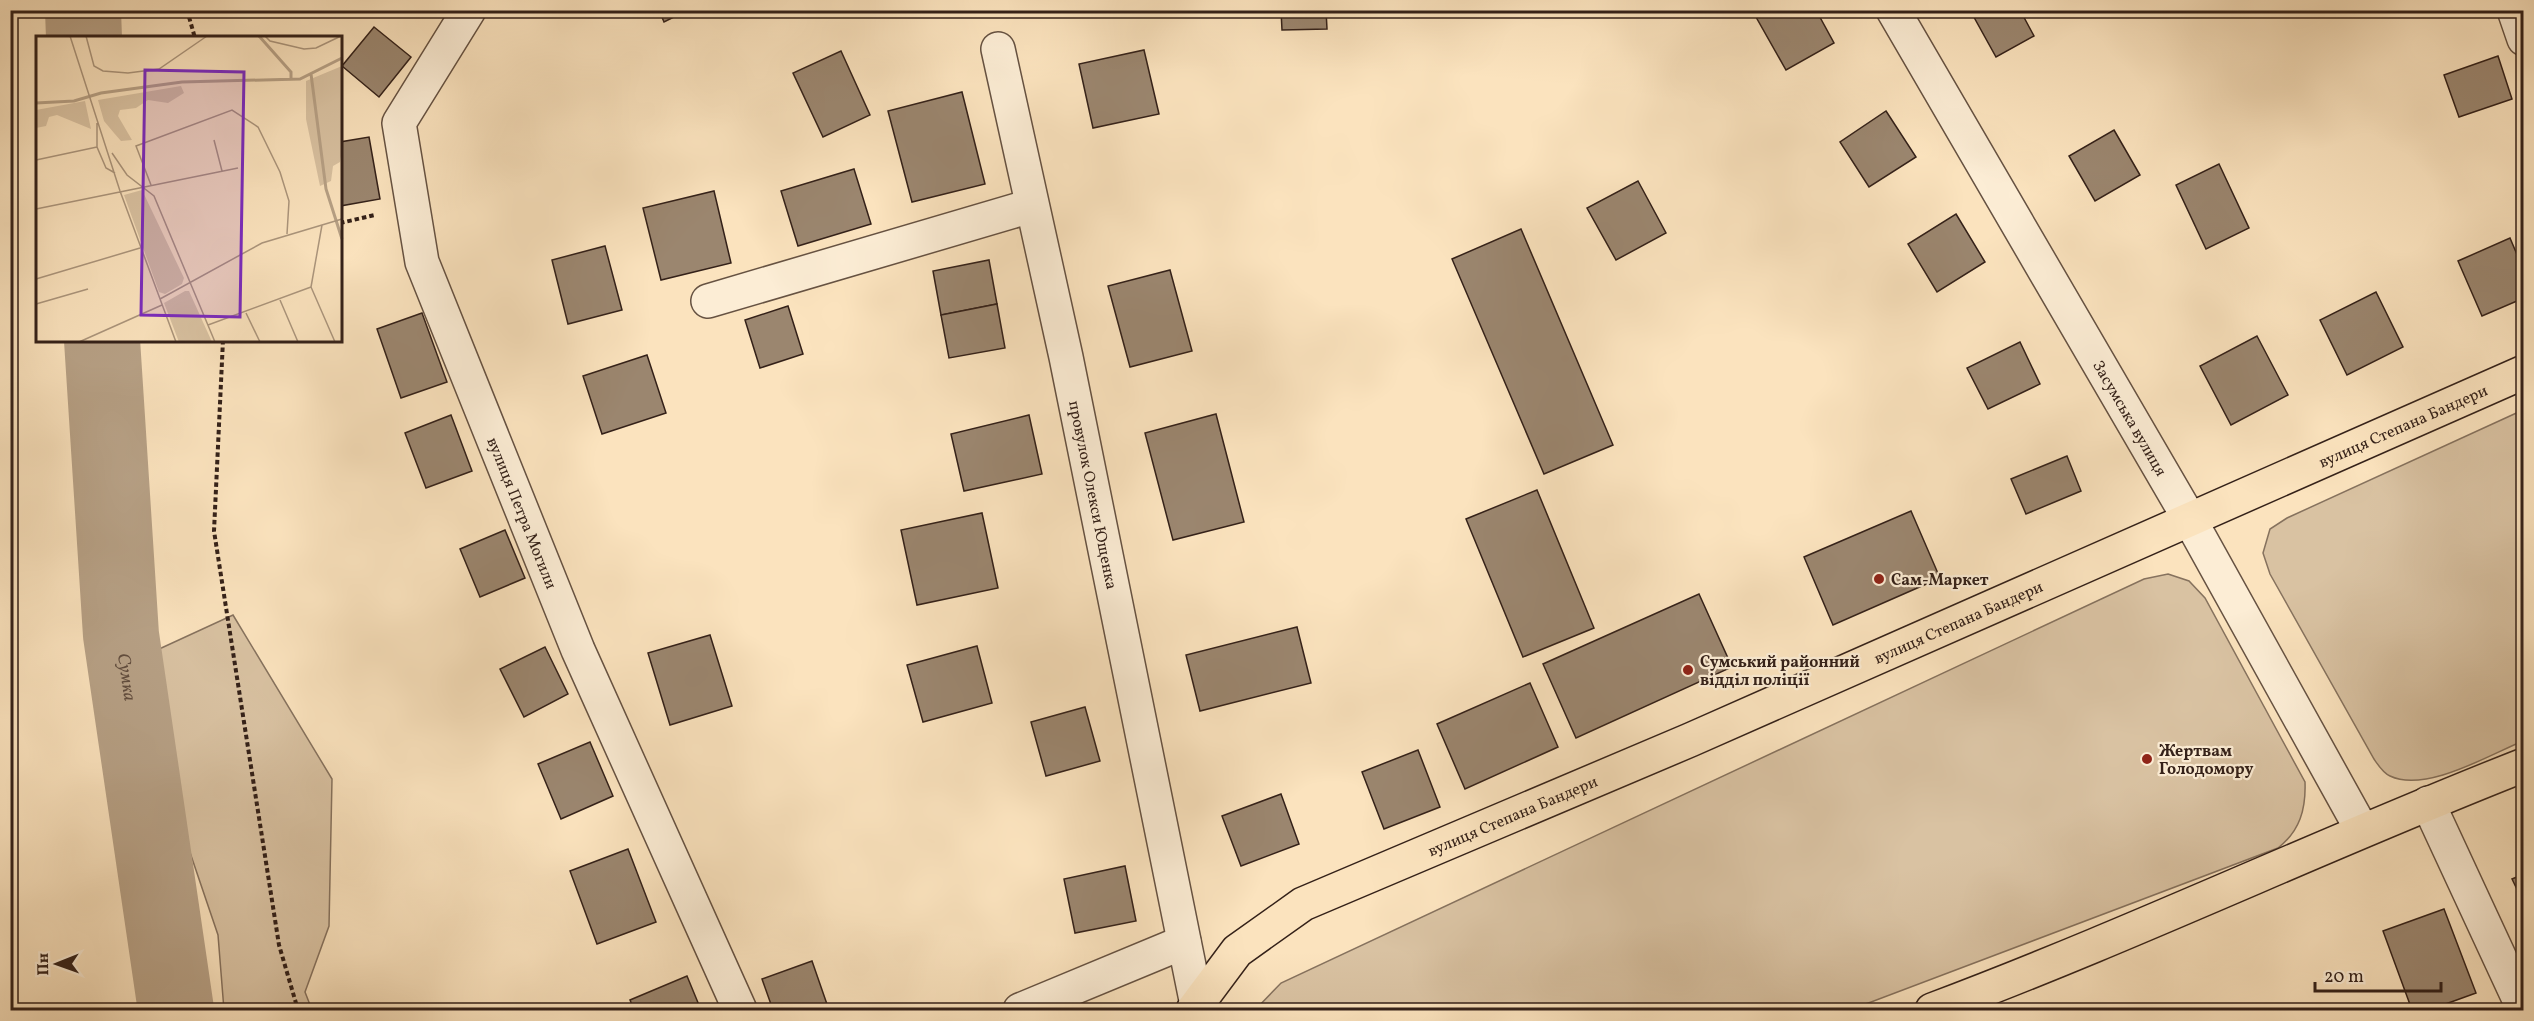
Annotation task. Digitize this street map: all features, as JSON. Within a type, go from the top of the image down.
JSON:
[{"type":"main road","name":"вулиця Степана Бандери","points":[[1196,1008],[1237,951],[1303,904],[1690,740],[2523,372]]},
{"type":"main road","points":[[1932,1011],[2362,830],[2523,765]]},
{"type":"street","name":"вулиця Петра Могили","points":[[469,10],[399,123],[422,262],[578,650],[740,1011]]},
{"type":"street","name":"Засумська вулиця","points":[[1893,10],[2190,520],[2362,830]]},
{"type":"street","points":[[2514,10],[2523,39]]},
{"type":"street","name":"провулок Олекси Ющенка","points":[[998,49],[1066,357],[1196,1008]]},
{"type":"street","points":[[708,301],[1031,206]]},
{"type":"street","points":[[2427,803],[2523,1010]]},
{"type":"street","points":[[1020,1011],[1184,942]]},
{"type":"path","points":[[187,10],[194,36]]},
{"type":"path","points":[[223,342],[214,531],[279,945],[297,1011]]},
{"type":"shaded area","points":[[2523,410],[2523,741],[2475,763],[2439,776],[2421,780],[2405,780],[2390,776],[2374,759],[2270,574],[2263,553],[2270,529],[2287,518]]},
{"type":"shaded area","points":[[2168,574],[2189,581],[2205,598],[2305,782],[2300,819],[2292,834],[2278,848],[1850,1010],[1255,1010],[1281,983],[2144,579]]},
{"type":"shaded area","points":[[233,615],[332,779],[329,926],[305,992],[312,1010],[224,1010],[218,935],[181,826],[157,650]]},
{"type":"building","points":[[659,10],[688,10],[664,22]]},
{"type":"building","points":[[1281,10],[1326,10],[1327,29],[1282,30]]},
{"type":"building","points":[[1768,10],[1816,10],[1834,43],[1786,70],[1756,17]]},
{"type":"building","points":[[1970,10],[2020,10],[2034,36],[1996,57]]},
{"type":"building","points":[[374,27],[411,57],[379,97],[342,66]]},
{"type":"building","points":[[1144,50],[1159,114],[1093,128],[1079,64]]},
{"type":"building","points":[[841,51],[870,115],[823,137],[793,73]]},
{"type":"building","points":[[2498,56],[2512,99],[2459,117],[2444,75]]},
{"type":"building","points":[[962,92],[985,184],[912,202],[888,111]]},
{"type":"building","points":[[1886,111],[1916,157],[1869,187],[1840,142]]},
{"type":"building","points":[[2114,130],[2140,175],[2095,201],[2069,156]]},
{"type":"building","points":[[369,137],[380,199],[342,206],[342,142]]},
{"type":"building","points":[[2219,164],[2249,228],[2206,249],[2176,185]]},
{"type":"building","points":[[854,169],[871,224],[798,246],[781,191]]},
{"type":"building","points":[[1638,181],[1666,233],[1616,260],[1587,208]]},
{"type":"building","points":[[714,191],[731,263],[661,280],[643,208]]},
{"type":"building","points":[[1956,214],[1985,262],[1937,292],[1908,244]]},
{"type":"building","points":[[1521,229],[1613,445],[1544,474],[1452,259]]},
{"type":"building","points":[[2510,238],[2524,271],[2524,298],[2482,316],[2458,261]]},
{"type":"building","points":[[605,246],[622,310],[568,324],[552,260]]},
{"type":"building","points":[[989,260],[997,304],[941,315],[933,271]]},
{"type":"building","points":[[1170,270],[1192,351],[1130,367],[1108,286]]},
{"type":"building","points":[[2376,292],[2403,347],[2347,375],[2320,320]]},
{"type":"building","points":[[997,304],[1005,348],[949,358],[941,315]]},
{"type":"building","points":[[788,306],[803,354],[760,368],[745,320]]},
{"type":"building","points":[[422,313],[447,382],[401,398],[377,329]]},
{"type":"building","points":[[2257,336],[2288,395],[2231,425],[2200,366]]},
{"type":"building","points":[[2020,342],[2040,384],[1988,409],[1967,368]]},
{"type":"building","points":[[647,355],[666,413],[602,434],[583,376]]},
{"type":"building","points":[[1216,414],[1244,522],[1173,540],[1145,433]]},
{"type":"building","points":[[451,415],[472,471],[426,488],[405,433]]},
{"type":"building","points":[[1029,415],[1042,474],[964,491],[951,434]]},
{"type":"building","points":[[2067,456],[2081,491],[2026,514],[2011,479]]},
{"type":"building","points":[[1537,490],[1594,628],[1523,657],[1466,519]]},
{"type":"building","points":[[1911,511],[1940,578],[1833,625],[1804,557]]},
{"type":"building","points":[[982,513],[998,588],[917,605],[901,530]]},
{"type":"building","points":[[505,530],[525,578],[480,597],[460,549]]},
{"type":"building","points":[[1699,594],[1732,667],[1576,738],[1543,664]]},
{"type":"building","points":[[1297,627],[1311,683],[1200,711],[1186,655]]},
{"type":"building","points":[[710,635],[732,706],[670,725],[648,653]]},
{"type":"building","points":[[977,646],[992,703],[923,722],[907,665]]},
{"type":"building","points":[[545,647],[568,694],[524,717],[500,669]]},
{"type":"building","points":[[1530,683],[1558,747],[1465,789],[1437,724]]},
{"type":"building","points":[[1085,707],[1100,761],[1046,776],[1031,722]]},
{"type":"building","points":[[590,742],[613,796],[561,819],[538,764]]},
{"type":"building","points":[[1418,750],[1440,807],[1384,829],[1362,772]]},
{"type":"building","points":[[1281,794],[1299,844],[1241,866],[1222,816]]},
{"type":"building","points":[[628,849],[656,922],[597,944],[570,871]]},
{"type":"building","points":[[1125,866],[1136,921],[1075,933],[1064,879]]},
{"type":"building","points":[[2524,874],[2524,904],[2512,879]]},
{"type":"building","points":[[2444,909],[2476,993],[2429,1010],[2412,1010],[2383,931]]},
{"type":"building","points":[[812,961],[829,1010],[773,1010],[762,979]]},
{"type":"building","points":[[687,976],[701,1010],[634,1010],[630,1000]]},
{"type":"waterway","name":"Сумка","points":[[83,10],[84,36]]},
{"type":"waterway","name":"Сумка","points":[[102,342],[121,635],[176,1010]]},
{"type":"place","name":"Сам-Маркет","points":[[1879,579]]},
{"type":"place","name":"Сумський районний відділ поліції","points":[[1688,670]]},
{"type":"place","name":"Жертвам Голодомору","points":[[2147,759]]}]
